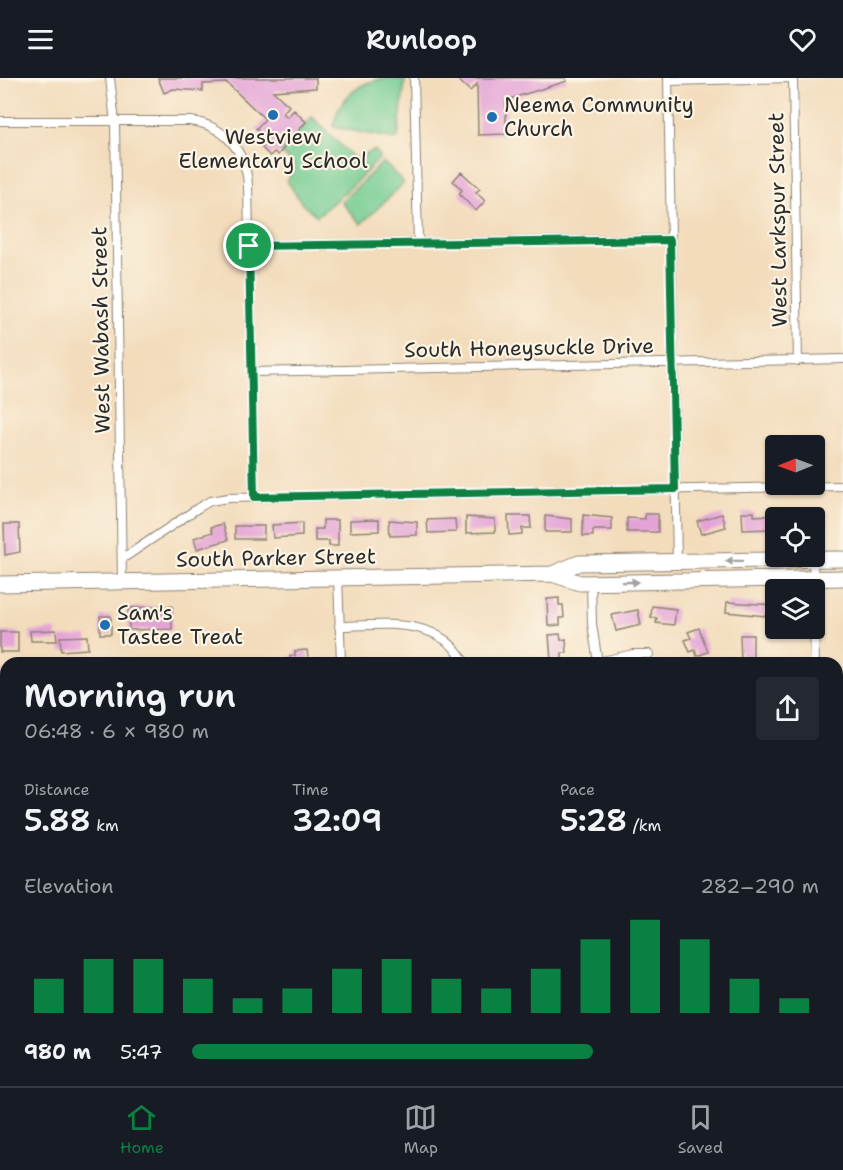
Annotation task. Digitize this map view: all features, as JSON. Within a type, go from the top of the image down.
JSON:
[{"type":"highway","name":"South Parker Street","points":[[825,560],[843,559]]},
{"type":"highway","name":"South Parker Street","points":[[552,574],[579,563],[765,561]]},
{"type":"highway","name":"South Parker Street","points":[[0,584],[552,574],[580,583],[765,584]]},
{"type":"highway","name":"South Parker Street","points":[[825,582],[843,578]]},
{"type":"street","name":"West Wabash Street","points":[[110,78],[115,123],[122,583]]},
{"type":"street","points":[[414,78],[418,242]]},
{"type":"street","points":[[677,562],[668,80],[792,78]]},
{"type":"street","name":"West Larkspur Street","points":[[792,78],[798,361]]},
{"type":"street","points":[[0,121],[115,123],[190,121],[206,124],[222,133],[236,145],[247,174],[254,497]]},
{"type":"street","points":[[249,246],[670,240]]},
{"type":"street","name":"South Honeysuckle Drive","points":[[252,372],[843,359]]},
{"type":"street","points":[[122,560],[210,501],[254,497],[843,486]]},
{"type":"street","points":[[338,578],[340,657]]},
{"type":"street","points":[[591,583],[592,624],[597,657]]},
{"type":"street","points":[[339,626],[411,625],[426,629],[450,643],[460,657]]},
{"type":"street","points":[[814,639],[815,657]]},
{"type":"street","points":[[620,657],[649,654]]},
{"type":"green space","points":[[390,78],[405,80],[398,137],[395,139],[333,127],[340,107],[352,92],[369,82]]},
{"type":"green space","points":[[312,117],[355,159],[375,150],[380,158],[317,216],[303,205],[287,181],[295,166],[281,152]]},
{"type":"green space","points":[[383,162],[404,183],[361,224],[341,202]]},
{"type":"building","name":"Westview Elementary School","points":[[158,78],[316,78],[316,88],[273,91],[289,106],[283,113],[287,117],[294,110],[306,122],[278,155],[274,152],[270,156],[262,148],[266,144],[259,139],[263,136],[256,129],[265,119],[227,83],[203,84],[203,91],[173,89],[164,93]]},
{"type":"building","name":"Neema Community Church","points":[[456,78],[566,78],[567,81],[506,100],[506,134],[478,135],[477,84],[470,91]]},
{"type":"building","points":[[461,172],[480,189],[476,192],[485,201],[476,211],[459,194],[462,190],[453,181]]},
{"type":"building","points":[[742,512],[754,512],[754,516],[765,515],[765,529],[743,530]]},
{"type":"building","points":[[645,514],[658,514],[658,532],[627,532],[627,518],[645,519]]},
{"type":"building","points":[[722,514],[726,527],[701,534],[697,521]]},
{"type":"building","points":[[583,515],[612,518],[612,530],[593,530],[593,536],[583,536]]},
{"type":"building","points":[[508,516],[530,516],[531,528],[522,528],[522,534],[509,535]]},
{"type":"building","points":[[545,516],[572,519],[572,532],[545,532]]},
{"type":"building","points":[[466,517],[495,519],[495,532],[466,533]]},
{"type":"building","points":[[379,519],[379,531],[350,532],[350,520]]},
{"type":"building","points":[[455,519],[456,532],[428,533],[427,520]]},
{"type":"building","points":[[323,520],[338,520],[338,546],[329,546],[329,541],[315,541],[315,529],[323,529]]},
{"type":"building","points":[[389,520],[417,522],[417,535],[390,536]]},
{"type":"building","points":[[302,523],[302,536],[273,538],[272,525]]},
{"type":"building","points":[[4,524],[19,524],[20,552],[5,555]]},
{"type":"building","points":[[223,524],[228,540],[197,549],[194,538],[213,532],[211,527]]},
{"type":"building","points":[[235,526],[264,526],[264,539],[235,539]]},
{"type":"building","points":[[559,598],[559,605],[563,605],[564,618],[560,618],[560,625],[548,626],[547,599]]},
{"type":"building","points":[[727,602],[765,604],[765,616],[726,612]]},
{"type":"building","points":[[172,606],[172,629],[129,630],[128,608]]},
{"type":"building","points":[[652,606],[676,609],[674,625],[656,623],[657,618],[651,617]]},
{"type":"building","points":[[638,610],[641,625],[616,631],[612,615]]},
{"type":"building","name":"Sam's Tastee Treat","points":[[100,616],[111,616],[111,634],[100,634]]},
{"type":"building","points":[[699,628],[708,652],[697,656],[695,650],[690,652],[685,640],[691,638],[688,632]]},
{"type":"building","points":[[56,630],[57,641],[31,641],[30,631]]},
{"type":"building","points":[[0,632],[18,632],[18,652],[0,652]]},
{"type":"building","points":[[560,634],[561,640],[566,639],[567,653],[562,653],[562,657],[551,657],[549,635]]},
{"type":"building","points":[[740,635],[753,635],[753,657],[741,657]]},
{"type":"building","points":[[87,636],[88,649],[61,651],[60,637]]},
{"type":"building","points":[[307,650],[308,657],[290,657],[295,656],[295,651]]},
{"type":"place","name":"Westview Elementary School","points":[[273,115]]},
{"type":"place","name":"Neema Community Church","points":[[492,117]]},
{"type":"place","name":"Sam's Tastee Treat","points":[[105,625]]},
{"type":"route","points":[[670,240],[675,489],[254,497],[249,246],[670,240]]}]
